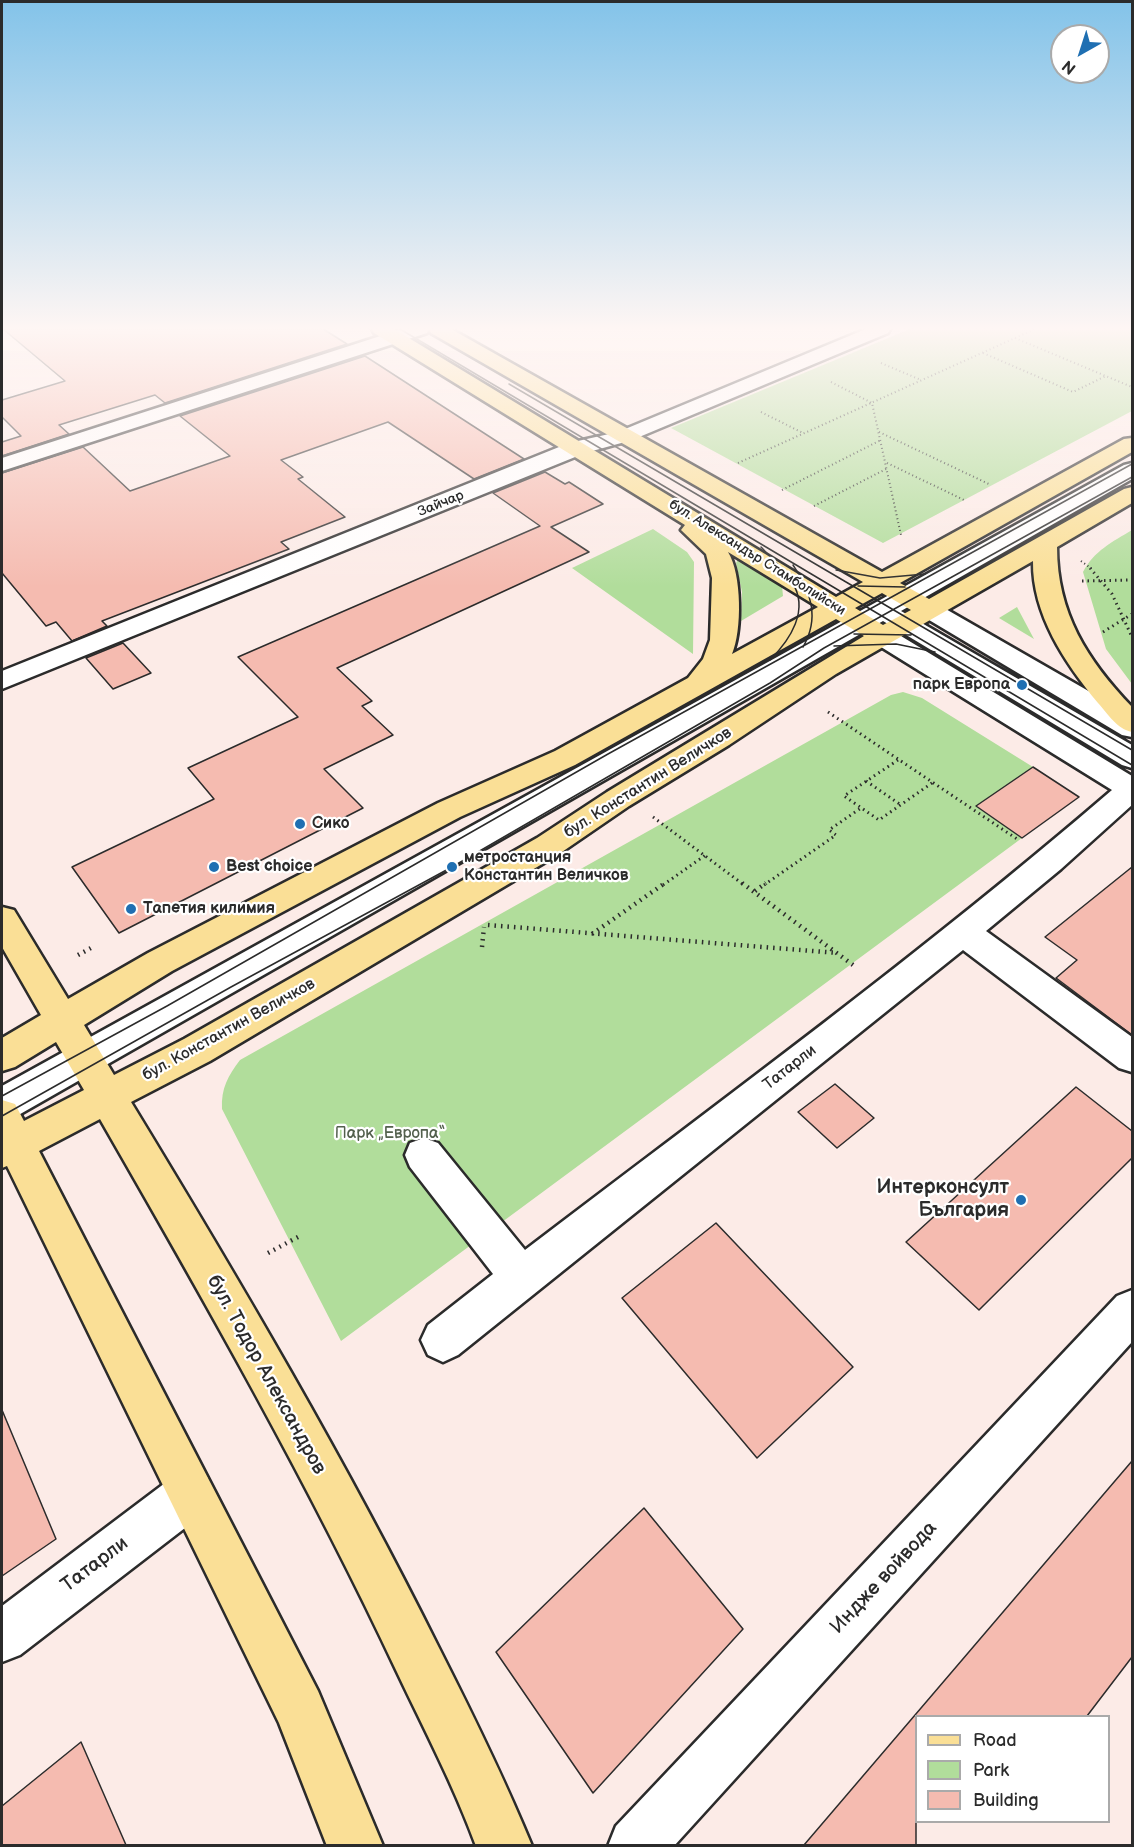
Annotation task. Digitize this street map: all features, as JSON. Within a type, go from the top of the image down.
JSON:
[{"type":"main road","name":"бул. Александър Стамболийски","points":[[524,415],[664,501],[886,615]]},
{"type":"main road","name":"бул. Александър Стамболийски","points":[[589,415],[881,582],[886,615]]},
{"type":"main road","name":"бул. Константин Величков","points":[[886,615],[881,582],[1132,444]]},
{"type":"main road","name":"бул. Константин Величков","points":[[2,1056],[181,951],[449,810],[565,758],[698,683],[886,615],[1045,543],[1132,494]]},
{"type":"main road","points":[[664,501],[717,552],[724,572],[727,626],[721,651],[714,664],[698,683]]},
{"type":"main road","points":[[1045,543],[1043,562],[1063,634],[1092,679],[1132,723]]},
{"type":"main road","name":"бул. Константин Величков","points":[[5,1129],[107,1097],[197,1050],[548,846],[886,615]]},
{"type":"main road","name":"бул. Тодор Александров","points":[[2,919],[85,1058],[300,1433],[361,1545],[490,1810],[504,1845]]},
{"type":"main road","points":[[5,1129],[300,1709],[355,1845]]},
{"type":"street","points":[[2,465],[148,415]]},
{"type":"street","name":"Зайчар","points":[[2,681],[578,448],[625,436],[675,415]]},
{"type":"street","name":"бул. Константин Величков","points":[[5,1129],[85,1058],[886,615],[1132,470]]},
{"type":"street","points":[[886,615],[1132,758]]},
{"type":"street","name":"бул. Александър Стамболийски","points":[[886,615],[1132,728]]},
{"type":"street","name":"бул. Александър Стамболийски","points":[[886,615],[1132,789]]},
{"type":"street","name":"Татарли","points":[[443,1340],[888,992],[1050,861],[1132,789]]},
{"type":"street","points":[[962,932],[1132,1057]]},
{"type":"street","points":[[424,1155],[522,1278]]},
{"type":"street","name":"Индже войвода","points":[[636,1845],[1132,1311]]},
{"type":"street","name":"Татарли","points":[[2,1637],[190,1494]]},
{"type":"path","points":[[767,415],[804,434]]},
{"type":"path","points":[[734,465],[845,415]]},
{"type":"path","points":[[875,415],[887,462],[903,545]]},
{"type":"path","points":[[879,432],[992,486]]},
{"type":"path","points":[[780,491],[881,440]]},
{"type":"path","points":[[887,462],[966,500]]},
{"type":"path","points":[[810,508],[888,468]]},
{"type":"path","points":[[1075,557],[1087,564],[1102,580],[1125,618],[1132,637]]},
{"type":"path","points":[[1075,582],[1132,580]]},
{"type":"path","points":[[1102,633],[1132,614]]},
{"type":"path","points":[[828,712],[1050,861]]},
{"type":"path","points":[[898,760],[844,796],[879,820],[932,783]]},
{"type":"path","points":[[866,781],[901,805]]},
{"type":"path","points":[[755,891],[836,835],[830,830],[861,808]]},
{"type":"path","points":[[650,815],[707,854],[888,992]]},
{"type":"path","points":[[592,934],[707,854]]},
{"type":"path","points":[[482,947],[484,925],[838,953]]},
{"type":"path","points":[[78,955],[91,948]]},
{"type":"path","points":[[268,1253],[298,1237]]},
{"type":"green space","points":[[702,415],[1124,415],[883,543],[671,428]]},
{"type":"green space","points":[[653,529],[687,552],[694,562],[693,654],[572,568]]},
{"type":"green space","points":[[1132,530],[1132,684],[1106,649],[1083,572],[1092,558]]},
{"type":"green space","points":[[739,558],[771,575],[782,586],[783,596],[741,621],[742,592],[736,563]]},
{"type":"green space","points":[[1017,607],[1034,639],[999,618]]},
{"type":"green space","name":"Парк „Европа“","points":[[903,692],[922,698],[1033,767],[976,806],[1022,838],[341,1341],[222,1109],[226,1083],[240,1060],[891,695]]},
{"type":"building","points":[[2,415],[90,415],[59,425],[69,434],[2,456],[2,442],[21,436]]},
{"type":"building","points":[[456,415],[524,459],[474,479],[388,422],[281,460],[303,477],[298,479],[345,517],[281,542],[289,549],[102,621],[107,626],[72,641],[56,622],[46,626],[2,573],[2,473],[83,447],[130,491],[230,456],[180,416]]},
{"type":"building","points":[[545,472],[565,484],[569,482],[603,504],[551,527],[589,552],[337,668],[372,701],[362,706],[393,735],[324,769],[363,808],[119,933],[72,867],[214,799],[188,768],[298,717],[238,657],[540,526],[493,493]]},
{"type":"building","points":[[123,643],[151,673],[113,689],[86,658]]},
{"type":"building","points":[[1033,767],[1079,797],[1022,838],[976,806]]},
{"type":"building","points":[[1132,867],[1132,1035],[1056,978],[1077,960],[1045,937]]},
{"type":"building","points":[[835,1084],[874,1118],[837,1148],[798,1112]]},
{"type":"building","name":"Интерконсулт България","points":[[1076,1087],[1132,1131],[1132,1158],[979,1310],[906,1242]]},
{"type":"building","points":[[716,1223],[853,1367],[757,1458],[622,1298]]},
{"type":"building","points":[[2,1410],[56,1539],[2,1576]]},
{"type":"building","points":[[1132,1461],[1132,1657],[1088,1715],[915,1715]]},
{"type":"building","points":[[644,1508],[743,1629],[593,1793],[496,1652]]},
{"type":"building","points":[[915,1715],[916,1845],[804,1845]]},
{"type":"building","points":[[81,1742],[126,1845],[2,1845],[2,1806]]},
{"type":"tram line","points":[[545,415],[870,609]]},
{"type":"tram line","points":[[562,415],[881,603]]},
{"type":"tram line","points":[[881,603],[1132,464]]},
{"type":"tram line","points":[[893,610],[1132,477]]},
{"type":"tram line","points":[[761,547],[789,577],[799,603],[798,614],[790,634],[770,660]]},
{"type":"tram line","points":[[793,565],[805,585],[811,605],[811,626],[804,646]]},
{"type":"tram line","points":[[836,570],[880,578],[925,574]]},
{"type":"tram line","points":[[858,586],[905,587]]},
{"type":"tram line","points":[[870,609],[881,603]]},
{"type":"tram line","points":[[881,603],[893,610]]},
{"type":"tram line","points":[[804,646],[870,609]]},
{"type":"tram line","points":[[870,609],[882,616]]},
{"type":"tram line","points":[[882,616],[893,610]]},
{"type":"tram line","points":[[893,610],[1132,750]]},
{"type":"tram line","points":[[2,1116],[231,987],[452,867],[882,616]]},
{"type":"tram line","points":[[882,616],[1132,765]]},
{"type":"tram line","points":[[854,634],[911,635]]},
{"type":"tram line","points":[[834,646],[896,644],[935,652]]},
{"type":"tram line","points":[[2,1096],[167,1006],[608,754],[804,646]]},
{"type":"place","name":"парк Европа","points":[[1022,685]]},
{"type":"place","name":"Сико","points":[[300,824]]},
{"type":"place","name":"Best choice","points":[[214,867]]},
{"type":"place","name":"метростанция Константин Величков","points":[[452,867]]},
{"type":"place","name":"Тапетия килимия","points":[[131,909]]},
{"type":"place","name":"Интерконсулт България","points":[[1021,1200]]}]
